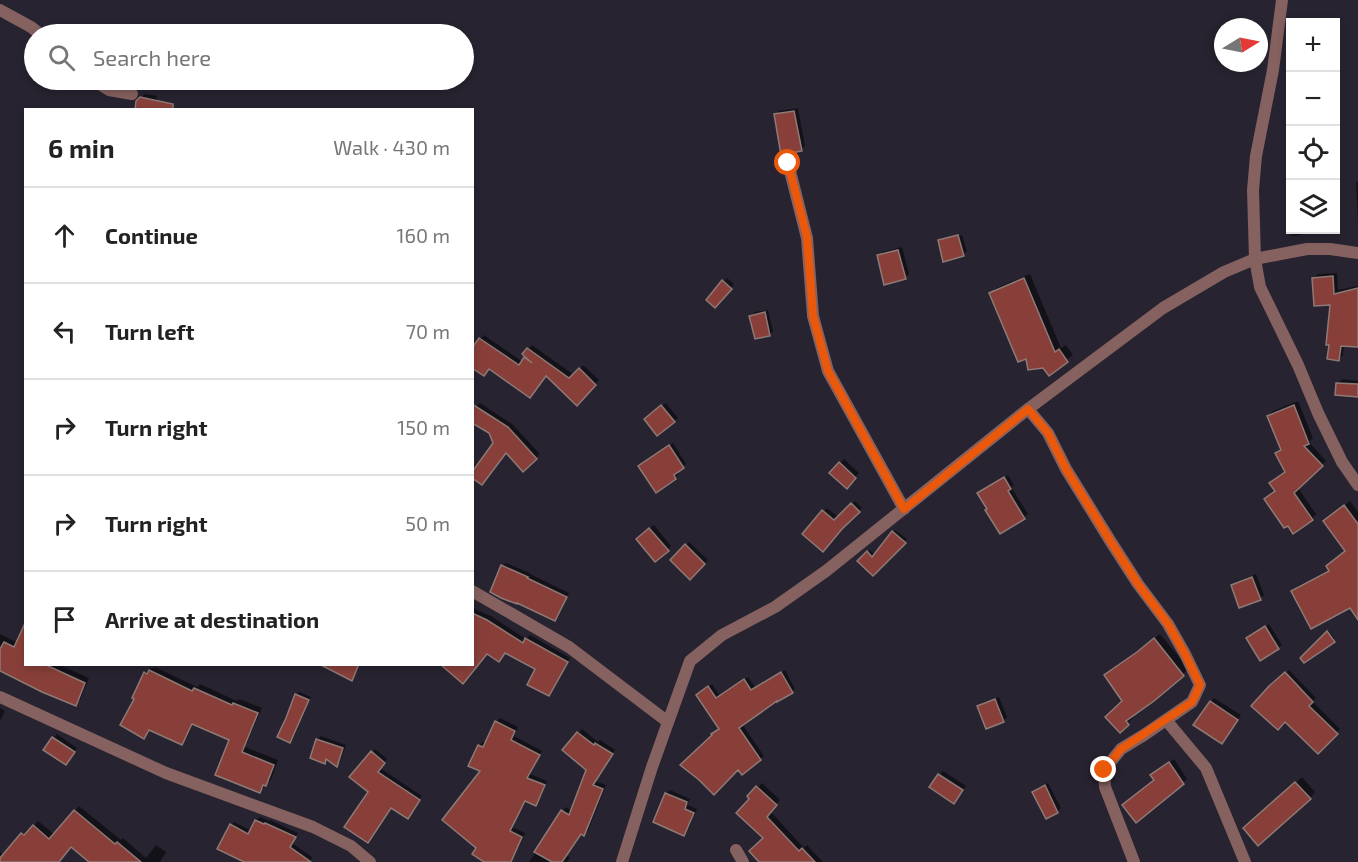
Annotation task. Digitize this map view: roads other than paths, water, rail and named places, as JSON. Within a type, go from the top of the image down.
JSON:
[{"type":"street","points":[[1282,0],[1273,69],[1256,156],[1253,190],[1255,259],[1260,287],[1342,462],[1358,484]]},
{"type":"street","points":[[0,10],[26,24]]},
{"type":"street","points":[[109,90],[132,94]]},
{"type":"street","points":[[788,163],[807,237],[813,316],[828,371],[904,509]]},
{"type":"street","points":[[622,862],[652,767],[690,661],[722,635],[775,607],[826,571],[1028,409],[1163,308],[1224,272],[1255,259],[1307,249],[1358,253]]},
{"type":"street","points":[[1028,409],[1048,433],[1066,469],[1122,559],[1168,624],[1200,685],[1192,702],[1121,749],[1104,770],[1105,788],[1134,862]]},
{"type":"street","points":[[474,592],[569,647],[668,722]]},
{"type":"street","points":[[0,697],[166,773],[313,827],[351,846],[370,862]]},
{"type":"street","points":[[1166,720],[1206,768],[1245,862]]},
{"type":"street","points":[[736,850],[743,862]]}]
